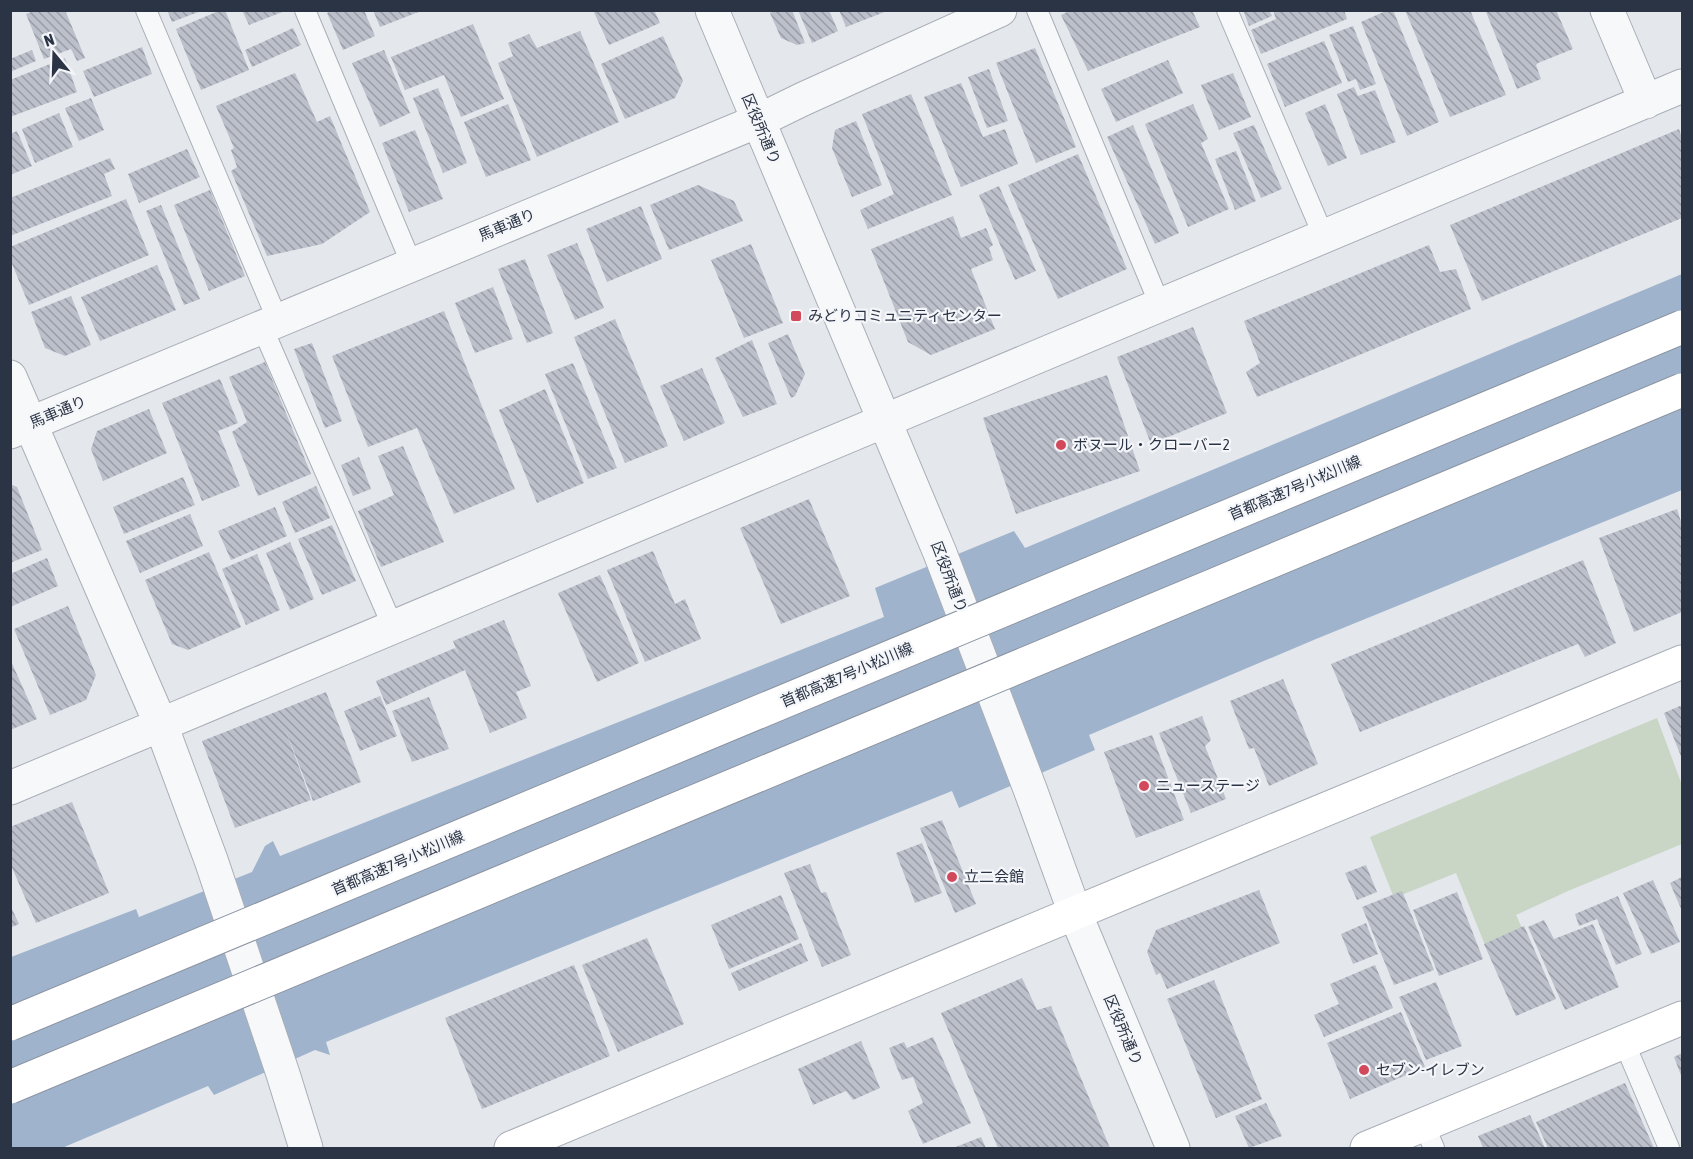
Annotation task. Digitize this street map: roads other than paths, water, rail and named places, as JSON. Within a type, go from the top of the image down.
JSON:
[{"type":"main road","name":"首都高速7号小松川線","points":[[10,1024],[1683,327]]},
{"type":"main road","points":[[10,1088],[1683,390]]},
{"type":"main road","points":[[511,1149],[1075,913],[1683,663]]},
{"type":"main road","points":[[1367,1149],[1429,1137],[1624,1042],[1683,1018]]},
{"type":"street","name":"区役所通り","points":[[712,10],[940,553],[1075,913],[1173,1149]]},
{"type":"street","name":"馬車通り","points":[[20,428],[758,121],[1000,10]]},
{"type":"street","points":[[1607,10],[1646,102]]},
{"type":"street","points":[[10,788],[1683,86]]},
{"type":"street","points":[[10,377],[20,428],[161,725],[211,860],[306,1149]]},
{"type":"lane","points":[[146,10],[393,627]]},
{"type":"lane","points":[[305,10],[412,265]]},
{"type":"lane","points":[[1037,10],[1160,305]]},
{"type":"lane","points":[[1227,10],[1324,237]]},
{"type":"lane","points":[[1624,1042],[1669,1149]]},
{"type":"water","points":[[1682,274],[1682,490],[1316,639],[1089,735],[1095,750],[959,808],[952,791],[326,1042],[330,1055],[315,1050],[214,1095],[208,1086],[62,1148],[11,1148],[11,957],[136,909],[139,917],[252,872],[265,846],[273,841],[280,856],[884,617],[875,588],[1014,531],[1025,548]]},
{"type":"place","name":"みどりコミュニティセンター","points":[[796,316]]},
{"type":"place","name":"ボヌール・クローバー2","points":[[1061,445]]},
{"type":"place","name":"ニューステージ","points":[[1144,786]]},
{"type":"place","name":"立二会館","points":[[952,877]]},
{"type":"place","name":"セブン-イレブン","points":[[1364,1070]]}]
